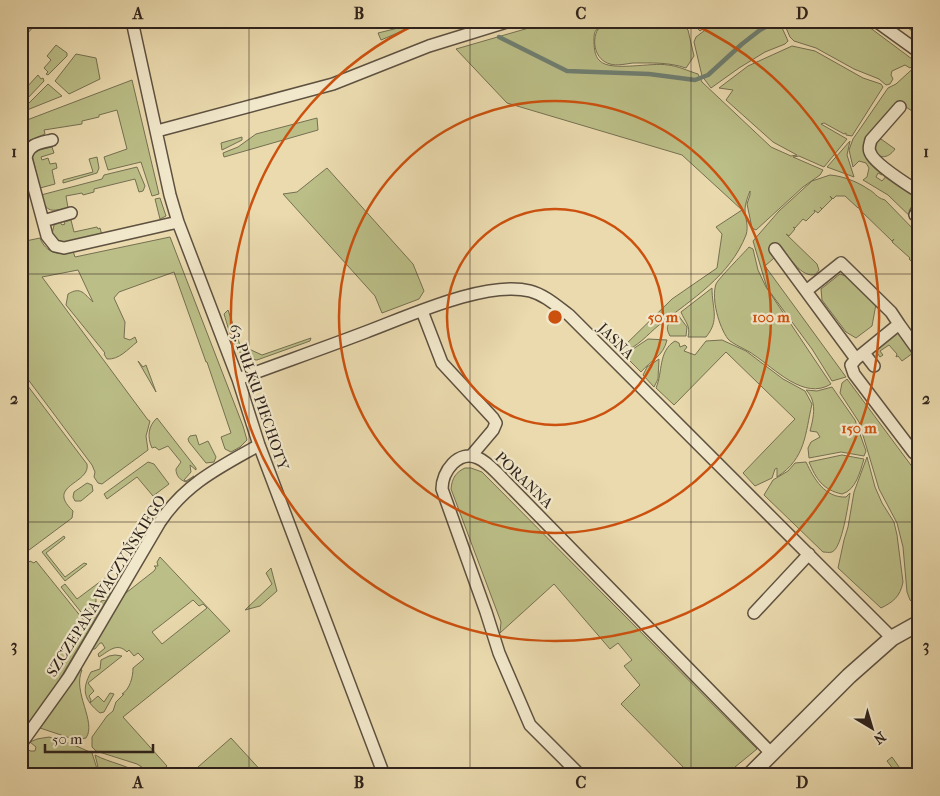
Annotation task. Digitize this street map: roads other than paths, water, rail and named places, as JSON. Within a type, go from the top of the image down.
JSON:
[{"type":"street","name":"63. PUŁKU PIECHOTY","points":[[132,21],[170,195],[178,222],[238,380],[259,445],[384,775]]},
{"type":"street","points":[[157,131],[334,84],[429,46],[510,21]]},
{"type":"street","points":[[876,21],[919,52]]},
{"type":"street","points":[[900,106],[871,140],[869,146],[870,153],[877,161],[919,192]]},
{"type":"street","points":[[52,140],[35,144],[26,154],[42,221],[50,242],[55,246],[64,248],[178,222]]},
{"type":"street","points":[[42,221],[71,213]]},
{"type":"street","points":[[775,249],[806,291],[860,356],[874,366]]},
{"type":"street","points":[[806,291],[841,263],[891,312],[917,345]]},
{"type":"street","name":"JASNA","points":[[238,380],[422,311],[482,292],[499,290],[530,291],[551,301],[568,315],[892,638]]},
{"type":"street","points":[[422,311],[442,363],[496,423],[494,430],[471,456]]},
{"type":"street","points":[[899,324],[851,365],[854,374],[914,452]]},
{"type":"street","name":"SZCZEPANA WACZYŃSKIEGO","points":[[21,744],[69,677],[160,522],[174,502],[204,478],[259,445]]},
{"type":"street","name":"PORANNA","points":[[580,775],[530,725],[499,653],[486,612],[443,496],[442,481],[447,470],[457,461],[471,456],[484,462],[497,472],[771,753]]},
{"type":"street","points":[[754,613],[809,554]]},
{"type":"street","points":[[750,775],[842,682],[892,638],[919,623]]},
{"type":"waterway","points":[[499,37],[567,71],[649,74],[695,80],[708,75],[742,44],[760,30],[776,21]]}]
